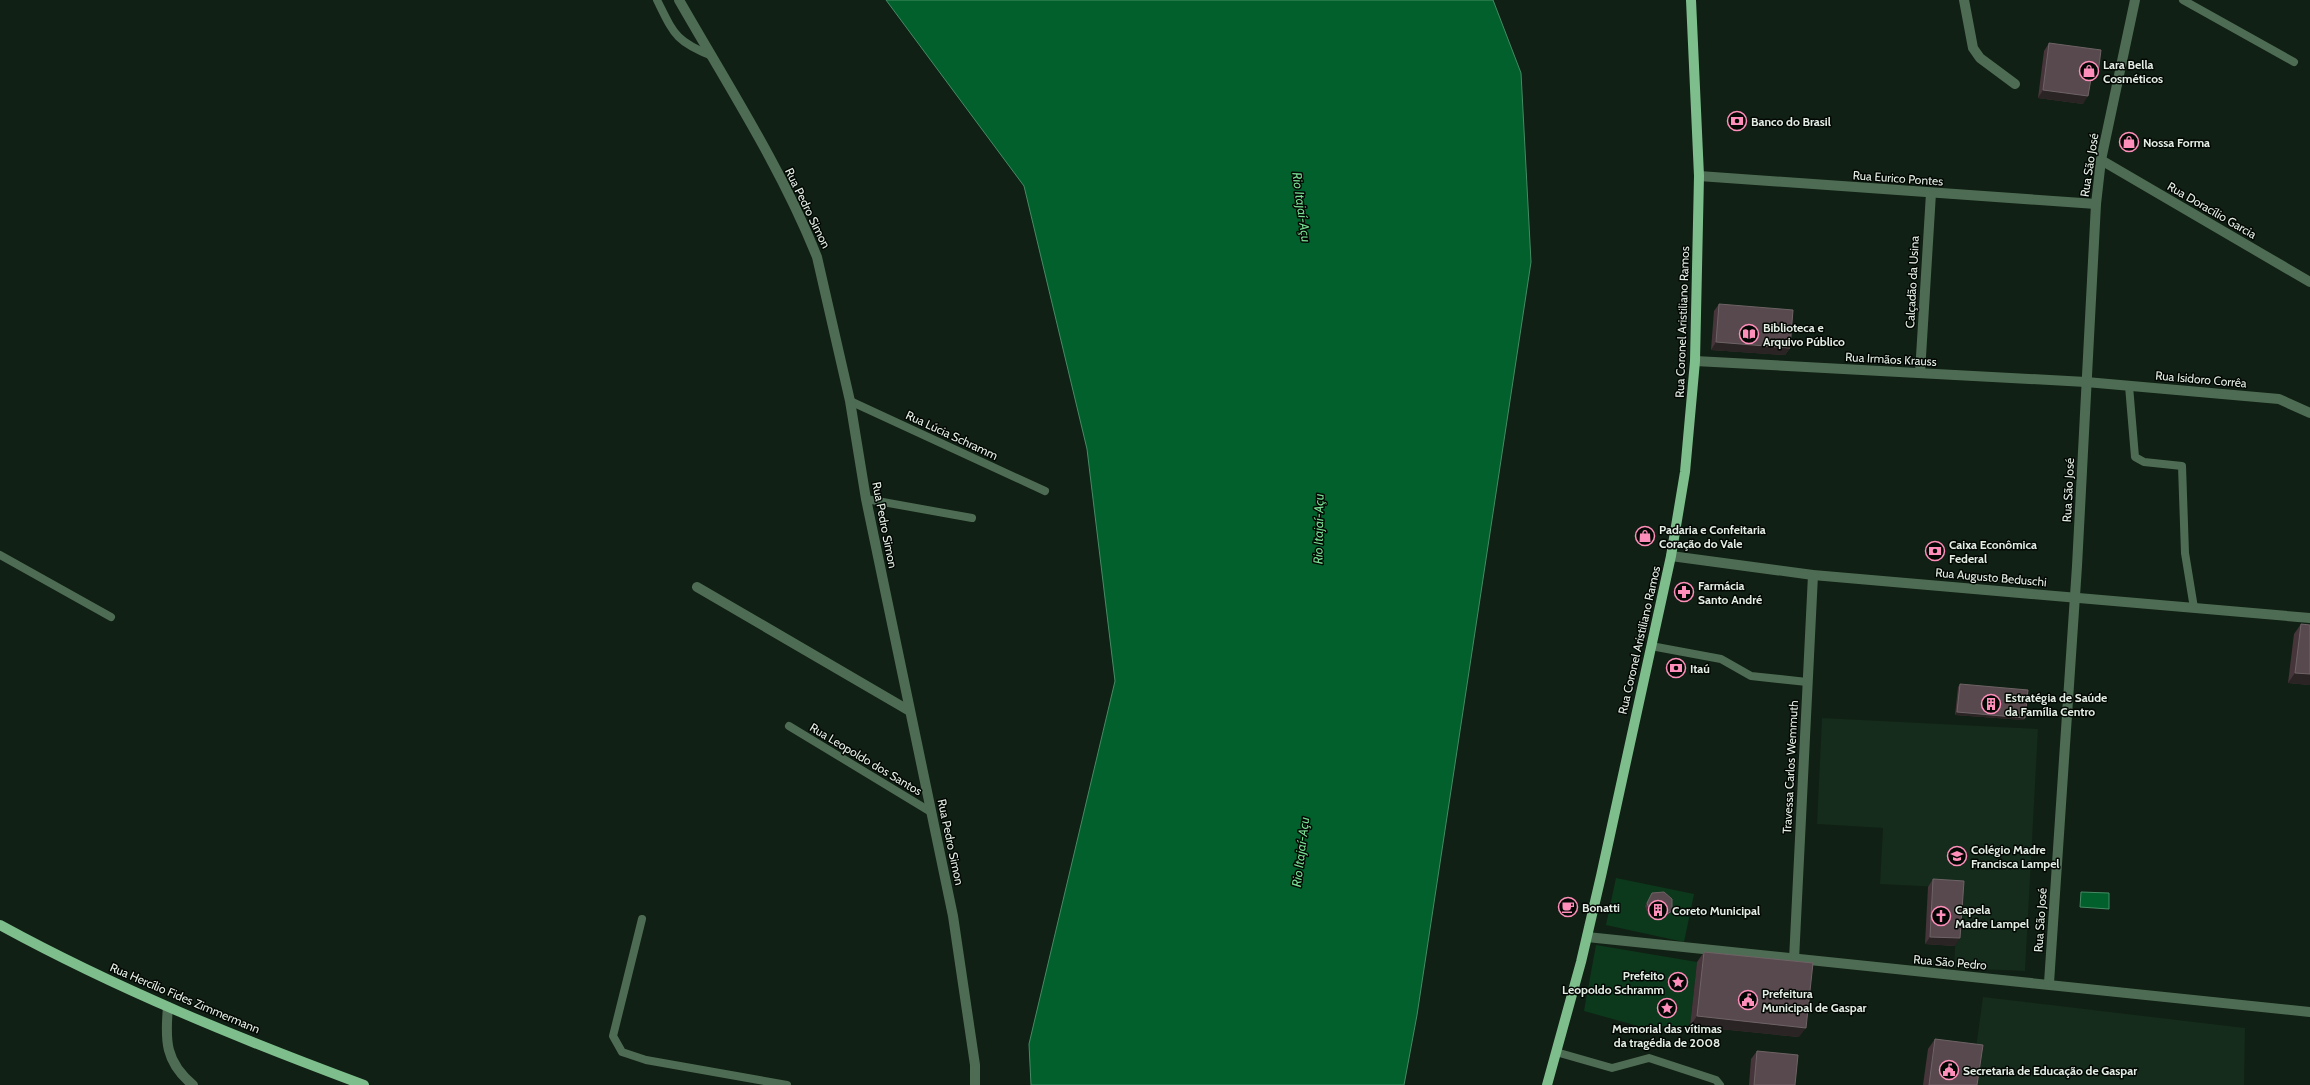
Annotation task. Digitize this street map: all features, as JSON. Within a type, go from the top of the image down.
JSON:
[{"type":"main road","name":"Rua Coronel Aristiliano Ramos","points":[[1547,1085],[1587,937],[1671,556],[1685,472],[1695,361],[1699,176],[1691,0]]},
{"type":"main road","name":"Rua Hercílio Fides Zimmermann","points":[[0,925],[61,958],[168,1007],[288,1057],[364,1085]]},
{"type":"street","name":"Rua Pedro Simon","points":[[679,0],[752,126],[808,236],[817,257],[850,401],[866,499],[908,710],[932,812],[955,931],[976,1065],[975,1085]]},
{"type":"street","points":[[1964,0],[1973,48],[1980,58],[2015,84]]},
{"type":"street","name":"Rua São José","points":[[2049,984],[2075,598],[2096,204],[2101,160],[2134,0]]},
{"type":"street","name":"Rua Doracílio Garcia","points":[[2101,160],[2310,282]]},
{"type":"street","name":"Rua Eurico Pontes","points":[[1699,176],[2096,204]]},
{"type":"street","name":"Calçadão da Usina","points":[[1920,373],[1931,193]]},
{"type":"street","name":"Rua Irmãos Krauss","points":[[1695,361],[2086,382]]},
{"type":"street","name":"Rua Isidoro Corrêa","points":[[2086,382],[2279,399],[2310,413]]},
{"type":"street","name":"Rua Augusto Beduschi","points":[[1671,556],[1813,575],[2310,618]]},
{"type":"street","name":"Travessa Carlos Wemmuth","points":[[1794,960],[1813,575]]},
{"type":"street","points":[[697,587],[908,710]]},
{"type":"street","name":"Rua São Pedro","points":[[1587,937],[1794,960],[2049,984],[2310,1012]]},
{"type":"street","points":[[168,1007],[166,1038],[172,1060],[193,1085]]},
{"type":"lane","points":[[657,0],[677,38],[689,47],[712,56]]},
{"type":"lane","points":[[2184,0],[2294,62]]},
{"type":"lane","points":[[2129,386],[2135,457],[2144,462],[2182,466],[2185,553],[2194,608]]},
{"type":"lane","name":"Rua Lúcia Schramm","points":[[850,401],[1045,491]]},
{"type":"lane","points":[[866,499],[972,518]]},
{"type":"lane","points":[[0,554],[111,616]]},
{"type":"lane","points":[[1651,646],[1721,659],[1751,676],[1807,682]]},
{"type":"lane","name":"Rua Leopoldo dos Santos","points":[[789,726],[932,812]]},
{"type":"lane","points":[[642,919],[613,1036],[622,1052],[646,1060],[787,1085]]},
{"type":"lane","points":[[1556,1052],[1612,1068],[1649,1058],[1716,1080],[1720,1085]]},
{"type":"shaded area","name":"Colégio Madre Francisca Lampel","points":[[1822,718],[2038,729],[2025,971],[1954,968],[1958,888],[1880,884],[1883,828],[1817,824]]},
{"type":"shaded area","points":[[1616,878],[1694,894],[1684,942],[1606,925]]},
{"type":"shaded area","points":[[1596,945],[1697,962],[1690,1026],[1638,1026],[1584,1011]]},
{"type":"shaded area","points":[[1983,997],[2245,1028],[2244,1085],[1971,1085]]},
{"type":"water","name":"Rio Itajaí-Açu","points":[[886,0],[1493,0],[1521,73],[1531,262],[1417,1015],[1404,1085],[1031,1085],[1029,1044],[1115,681],[1087,449],[1024,186]]},
{"type":"water","points":[[2081,892],[2109,893],[2109,909],[2080,907]]},
{"type":"building","points":[[2049,43],[2101,50],[2098,74],[2092,73],[2088,96],[2043,90]]},
{"type":"building","name":"Biblioteca e Arquivo Público","points":[[1719,304],[1793,310],[1790,348],[1716,342]]},
{"type":"building","points":[[2301,624],[2310,625],[2310,674],[2295,673]]},
{"type":"building","name":"Estratégia de Saúde da Família Centro","points":[[1960,684],[2028,690],[2025,718],[1957,712]]},
{"type":"building","name":"Capela Madre Lampel","points":[[1933,879],[1964,881],[1960,938],[1930,937]]},
{"type":"building","name":"Coreto Municipal","points":[[1664,892],[1672,899],[1672,911],[1662,917],[1651,914],[1647,903],[1652,893]]},
{"type":"building","name":"Prefeitura Municipal de Gaspar","points":[[1704,952],[1813,963],[1806,1028],[1697,1016]]},
{"type":"building","name":"Secretaria de Educação de Gaspar","points":[[1935,1039],[1983,1045],[1977,1085],[1929,1085]]},
{"type":"building","points":[[1757,1051],[1798,1055],[1795,1085],[1754,1085]]},
{"type":"place","name":"Lara Bella Cosméticos","points":[[2089,71]]},
{"type":"place","name":"Banco do Brasil","points":[[1737,121]]},
{"type":"place","name":"Nossa Forma","points":[[2129,142]]},
{"type":"place","name":"Biblioteca e Arquivo Público","points":[[1749,334]]},
{"type":"place","name":"Padaria e Confeitaria Coração do Vale","points":[[1645,536]]},
{"type":"place","name":"Caixa Econômica Federal","points":[[1935,551]]},
{"type":"place","name":"Farmácia Santo André","points":[[1684,592]]},
{"type":"place","name":"Itaú","points":[[1676,668]]},
{"type":"place","name":"Estratégia de Saúde da Família Centro","points":[[1991,704]]},
{"type":"place","name":"Colégio Madre Francisca Lampel","points":[[1957,856]]},
{"type":"place","name":"Bonatti","points":[[1568,907]]},
{"type":"place","name":"Coreto Municipal","points":[[1658,910]]},
{"type":"place","name":"Capela Madre Lampel","points":[[1941,916]]},
{"type":"place","name":"Prefeito Leopoldo Schramm","points":[[1678,982]]},
{"type":"place","name":"Prefeitura Municipal de Gaspar","points":[[1748,1000]]},
{"type":"place","name":"Memorial das vítimas da tragédia de 2008","points":[[1667,1008]]},
{"type":"place","name":"Secretaria de Educação de Gaspar","points":[[1949,1070]]}]
